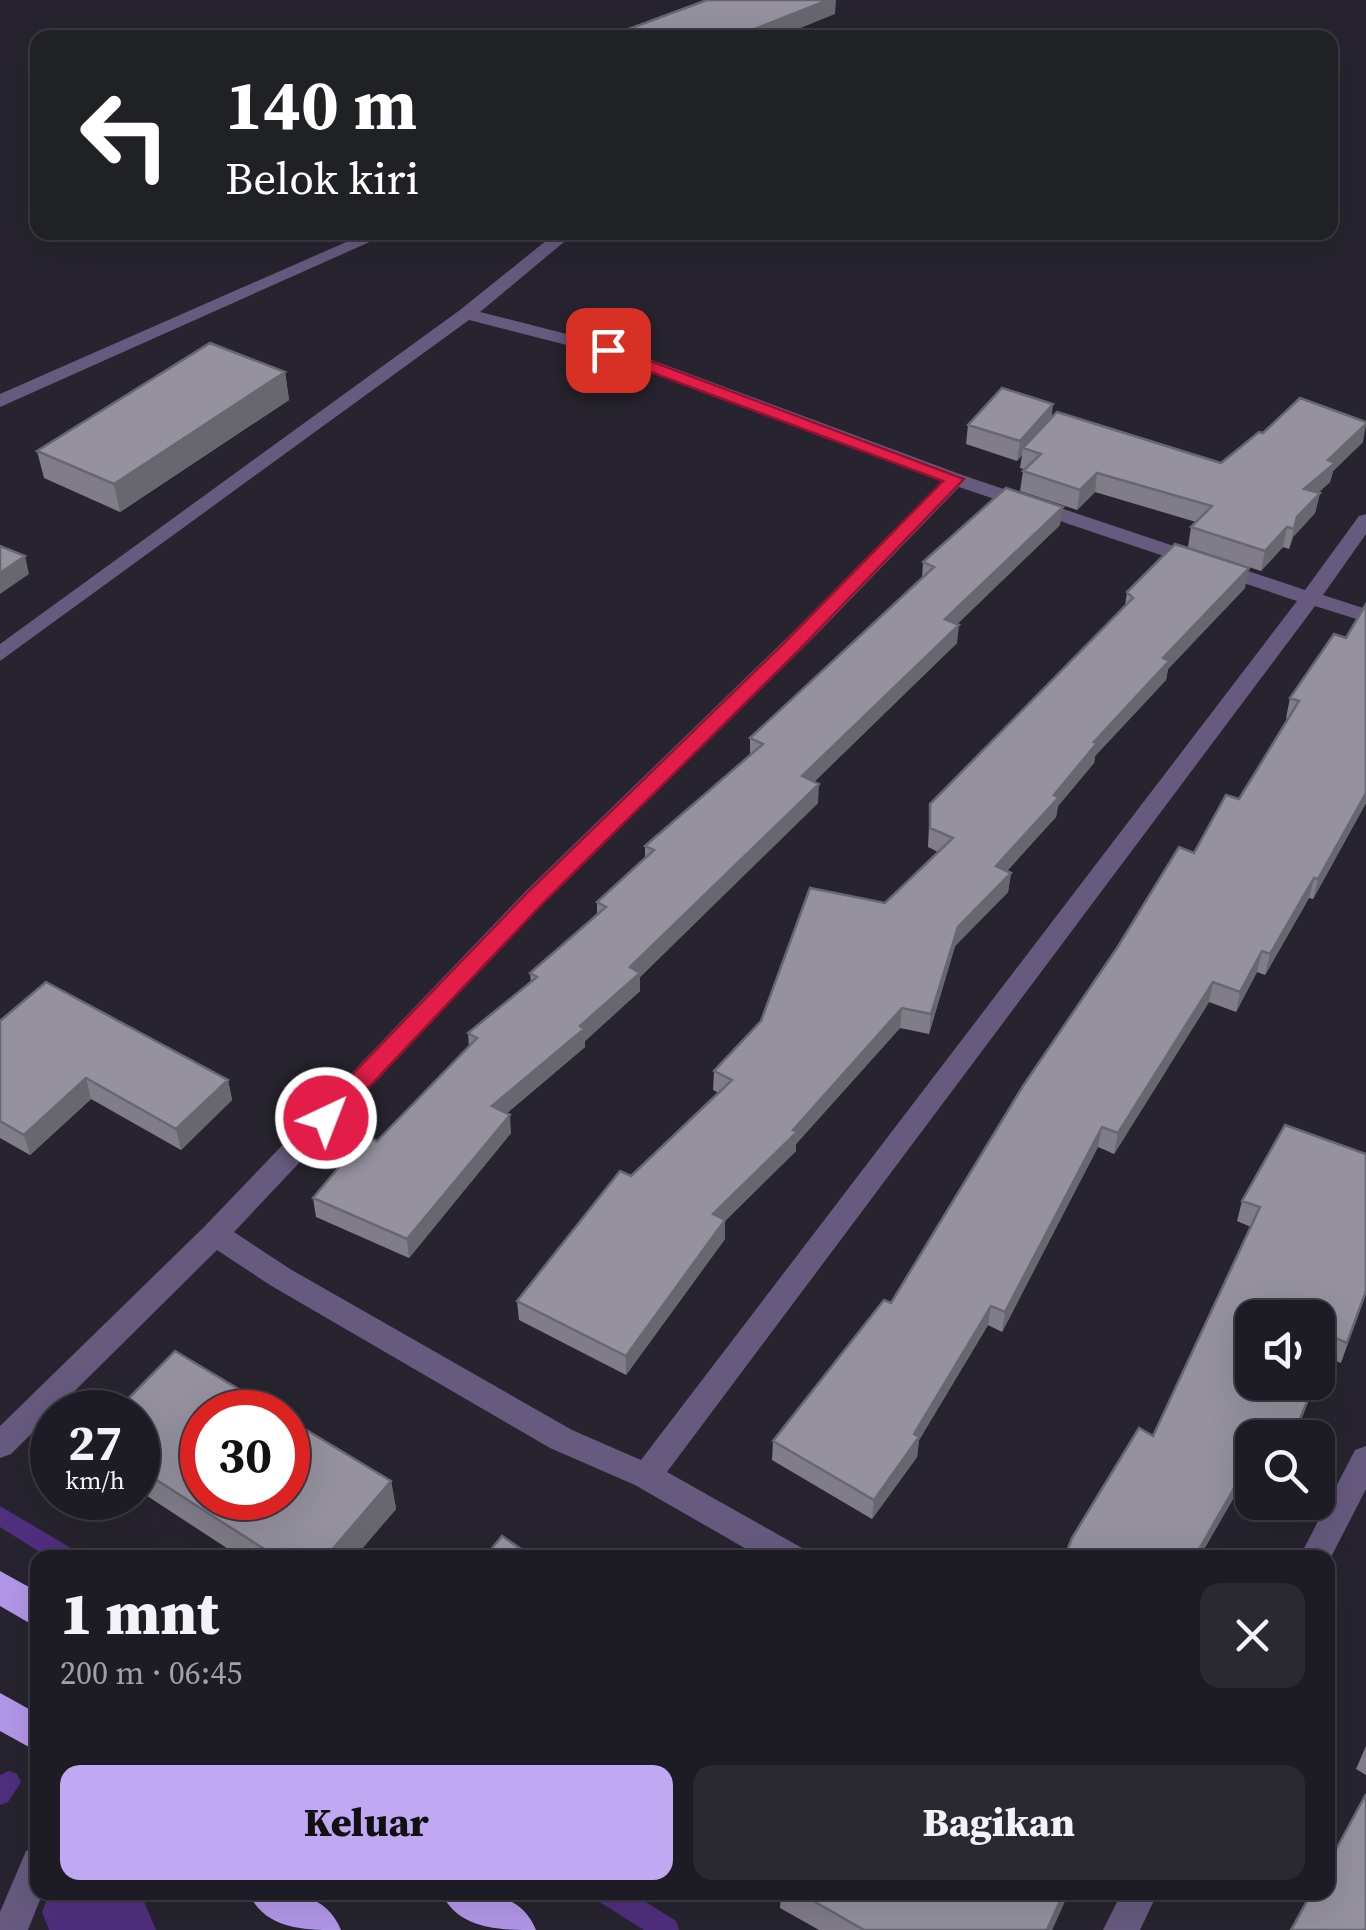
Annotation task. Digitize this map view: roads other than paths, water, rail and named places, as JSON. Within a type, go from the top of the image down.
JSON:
[{"type":"highway","points":[[0,1587],[30,1607]]},
{"type":"highway","points":[[0,1710],[30,1731]]},
{"type":"highway","points":[[279,1900],[322,1930]]},
{"type":"highway","points":[[472,1900],[517,1930]]},
{"type":"street","points":[[0,401],[366,240]]},
{"type":"street","points":[[0,654],[466,314],[558,240]]},
{"type":"street","points":[[466,314],[608,350],[955,479],[1366,616]]},
{"type":"street","points":[[0,1444],[215,1234],[536,896],[807,631],[955,479]]},
{"type":"street","points":[[646,1476],[1366,520]]},
{"type":"street","points":[[215,1234],[280,1277],[561,1439],[646,1476],[777,1550]]},
{"type":"street","points":[[1318,1550],[1366,1460]]},
{"type":"street","points":[[10,1930],[30,1882]]},
{"type":"street","points":[[1120,1930],[1137,1900]]},
{"type":"waterway","points":[[0,1515],[55,1550]]},
{"type":"waterway","points":[[0,1794],[9,1782]]},
{"type":"waterway","points":[[620,1900],[667,1930]]},
{"type":"waterway","points":[[86,1912],[112,1930]]},
{"type":"waterway","points":[[95,1930],[99,1921]]}]
